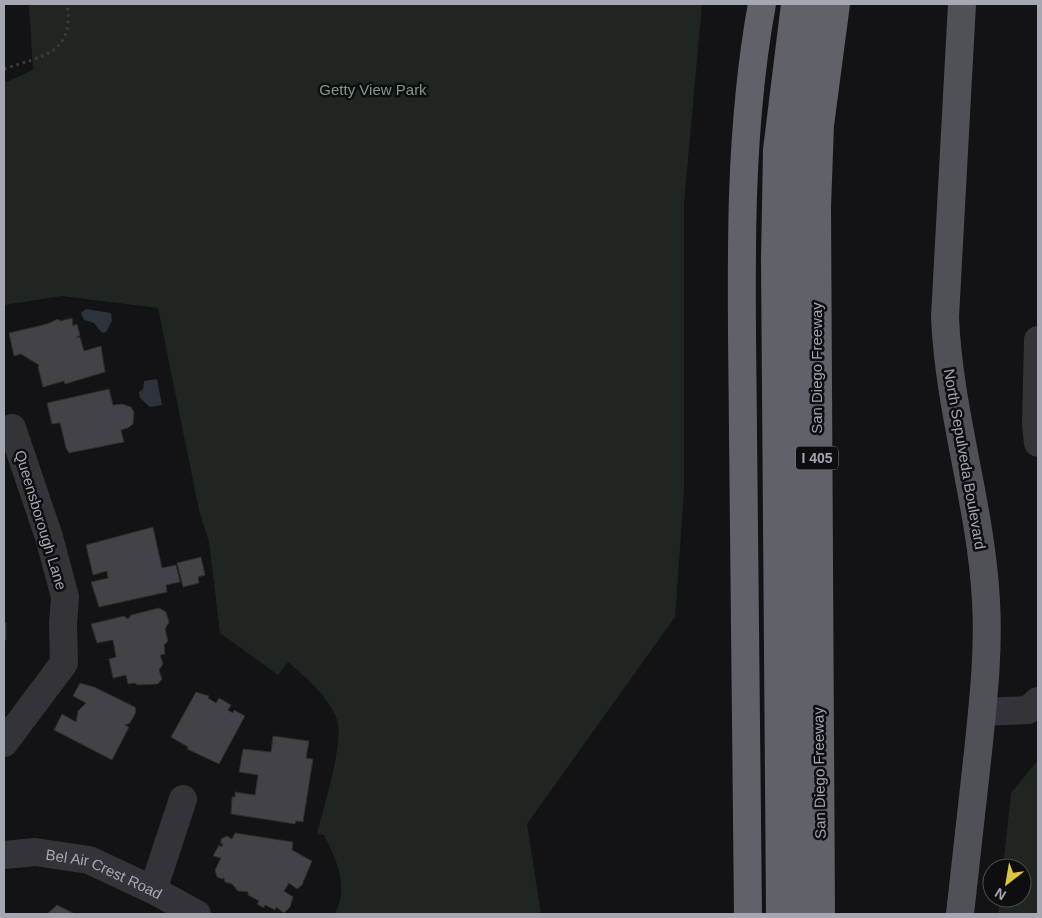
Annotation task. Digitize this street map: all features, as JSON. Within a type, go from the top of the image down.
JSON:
[{"type":"highway","points":[[748,914],[742,372],[743,178],[750,96],[762,4]]},
{"type":"highway","points":[[780,914],[775,242],[777,150],[795,4]]},
{"type":"highway","points":[[801,914],[795,228],[803,88],[816,4]]},
{"type":"highway","name":"San Diego Freeway","points":[[821,914],[817,207],[820,126],[836,4]]},
{"type":"main road","name":"North Sepulveda Boulevard","points":[[960,914],[982,712],[986,647],[983,556],[953,400],[947,358],[945,317],[962,4]]},
{"type":"street","points":[[1038,340],[1036,425],[1038,443]]},
{"type":"street","name":"Queensborough Lane","points":[[4,743],[64,663],[63,624],[65,597],[49,537],[12,428]]},
{"type":"street","points":[[982,712],[1028,710],[1038,701]]},
{"type":"street","points":[[153,890],[183,799]]},
{"type":"street","name":"Bel Air Crest Road","points":[[4,854],[35,852],[89,860],[153,890],[198,914]]},
{"type":"path","points":[[4,69],[50,54],[62,44],[68,30],[67,4]]},
{"type":"green space","name":"Getty View Park","points":[[29,4],[702,4],[684,204],[684,491],[675,617],[527,824],[541,914],[335,914],[341,894],[340,874],[324,835],[317,834],[336,757],[338,727],[336,717],[321,694],[288,662],[278,675],[220,633],[209,542],[199,510],[158,308],[62,296],[4,305],[4,83],[33,70]]},
{"type":"green space","points":[[1038,760],[1038,914],[998,914],[999,908],[1032,908],[1032,858],[1004,858],[1011,793]]},
{"type":"shaded area","points":[[86,309],[111,313],[112,321],[106,332],[102,333],[94,323],[84,320],[81,313]]},
{"type":"shaded area","points":[[157,379],[162,405],[150,407],[140,398],[139,392],[143,389],[144,381]]},
{"type":"building","points":[[72,318],[73,326],[77,324],[80,335],[76,338],[80,337],[84,351],[101,346],[105,372],[65,384],[64,381],[43,387],[39,365],[21,354],[14,356],[9,333],[47,324],[58,319],[60,321]]},
{"type":"building","points":[[109,389],[113,405],[122,404],[131,407],[134,412],[133,424],[121,430],[124,442],[69,453],[60,423],[52,424],[47,403]]},
{"type":"building","points":[[153,527],[162,568],[176,565],[180,582],[166,585],[167,592],[99,607],[91,582],[108,578],[107,571],[93,575],[86,545]]},
{"type":"building","points":[[201,557],[205,575],[198,577],[199,583],[183,587],[177,563]]},
{"type":"building","points":[[159,608],[166,612],[169,622],[165,629],[168,641],[164,645],[165,654],[160,655],[163,664],[159,670],[162,679],[158,684],[138,685],[134,683],[128,684],[126,675],[113,678],[109,659],[116,657],[113,640],[97,643],[91,624],[124,616],[128,619],[131,615]]},
{"type":"building","points":[[4,623],[6,623],[6,640],[4,640]]},
{"type":"building","points":[[80,683],[94,687],[135,707],[136,712],[130,723],[125,725],[129,727],[112,760],[54,730],[62,714],[76,722],[78,711],[86,703],[73,696]]},
{"type":"building","points":[[196,692],[209,696],[208,698],[216,703],[219,698],[231,705],[228,710],[233,713],[234,710],[245,716],[219,764],[187,749],[188,747],[171,737]]},
{"type":"building","points":[[273,736],[309,741],[306,758],[313,759],[303,822],[296,821],[295,824],[231,814],[232,797],[235,797],[235,792],[255,795],[258,775],[239,772],[243,749],[271,752]]},
{"type":"building","points":[[235,833],[293,842],[292,850],[312,861],[302,885],[297,889],[289,883],[284,891],[293,897],[290,907],[284,913],[276,907],[275,910],[265,905],[264,908],[257,904],[259,901],[248,895],[248,892],[238,891],[232,884],[225,882],[224,878],[217,877],[215,870],[221,858],[213,856],[219,845],[222,847],[221,839],[227,836],[232,839]]},
{"type":"building","points":[[57,905],[73,913],[73,914],[47,914]]}]
